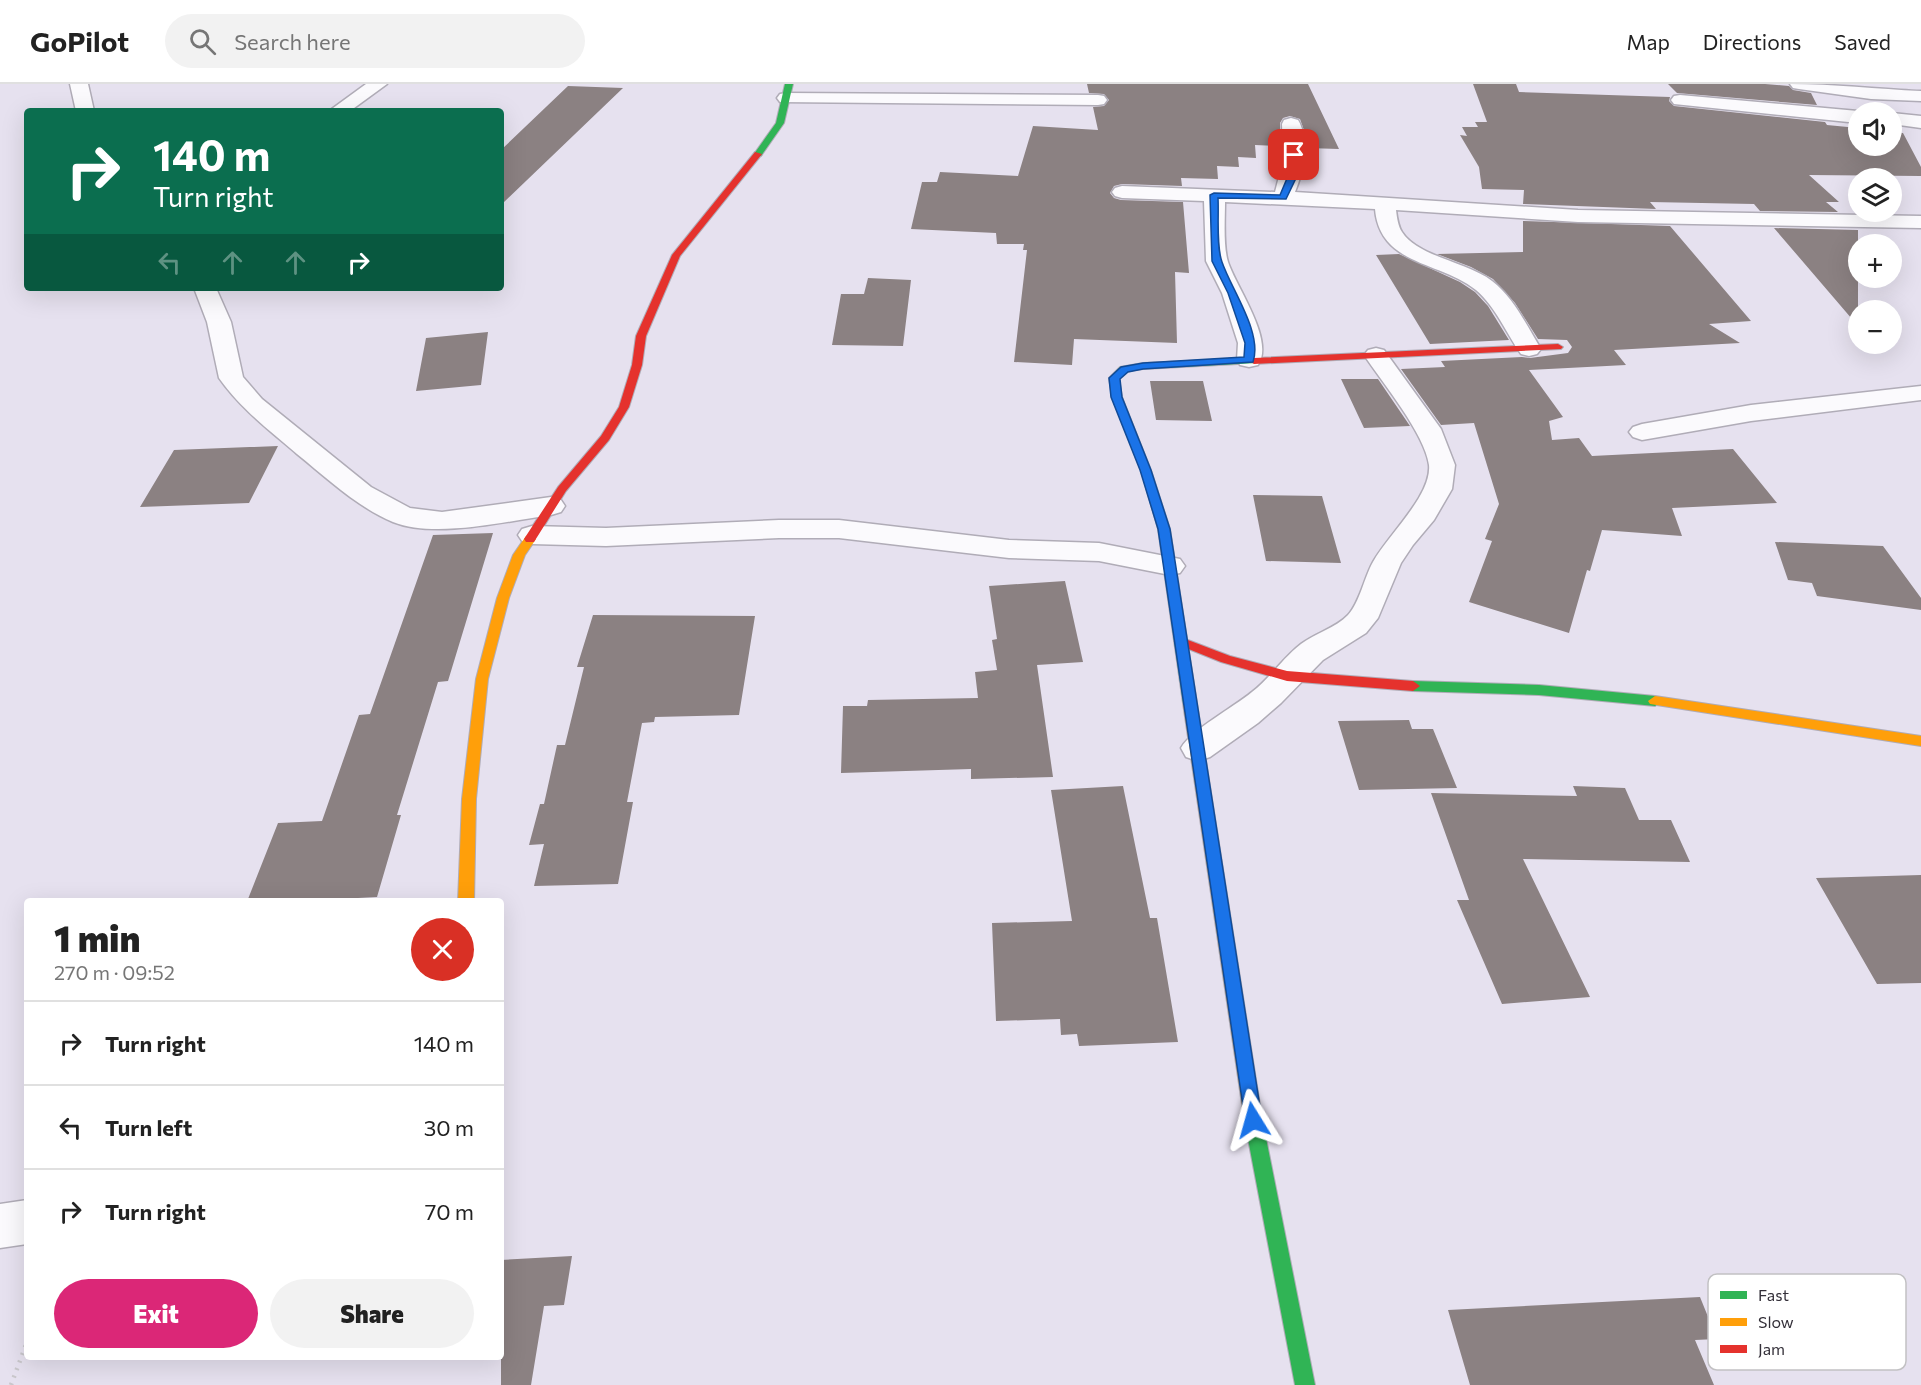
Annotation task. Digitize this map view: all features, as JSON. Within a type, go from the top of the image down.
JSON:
[{"type":"street","points":[[79,84],[84,108]]},
{"type":"street","points":[[342,108],[378,84]]},
{"type":"street","points":[[1799,84],[1871,94],[1921,96]]},
{"type":"street","points":[[466,898],[469,800],[482,679],[503,598],[519,555],[551,506],[605,438],[624,407],[637,365],[641,336],[676,255],[774,134],[780,123],[787,91],[1098,100]]},
{"type":"street","points":[[1680,100],[1848,116]]},
{"type":"street","points":[[1902,120],[1921,122]]},
{"type":"street","points":[[1283,197],[1293,176],[1294,155],[1291,124]]},
{"type":"street","points":[[1122,192],[1283,197],[1578,216],[1921,222]]},
{"type":"street","points":[[1214,195],[1216,261],[1233,293],[1250,343],[1249,360]]},
{"type":"street","points":[[1385,203],[1386,219],[1392,235],[1403,246],[1459,270],[1486,288],[1529,349]]},
{"type":"street","points":[[206,291],[219,322],[231,378],[253,404],[361,493],[403,516],[442,521],[551,506]]},
{"type":"street","points":[[1305,1385],[1257,1142],[1164,529],[1146,470],[1117,397],[1114,378],[1124,369],[1143,366],[1558,347]]},
{"type":"street","points":[[1198,748],[1246,715],[1312,652],[1355,626],[1363,618],[1387,563],[1402,539],[1424,514],[1438,489],[1442,465],[1428,429],[1376,355]]},
{"type":"street","points":[[1641,432],[1762,411],[1921,393]]},
{"type":"street","points":[[532,535],[606,537],[779,529],[839,529],[1008,549],[1099,552],[1170,566]]},
{"type":"street","points":[[1180,641],[1226,659],[1287,676],[1397,686],[1539,690],[1631,697],[1921,741]]},
{"type":"street","points":[[0,1226],[24,1222]]},
{"type":"path","points":[[11,1385],[24,1350]]},
{"type":"building","points":[[1087,84],[1308,84],[1339,149],[1307,148],[1306,136],[1300,119],[1290,116],[1283,118],[1280,123],[1280,146],[1255,145],[1256,158],[1238,157],[1239,167],[1217,166],[1218,179],[1181,178],[1182,186],[1122,184],[1114,186],[1110,193],[1114,198],[1121,200],[1183,202],[1189,273],[1175,272],[1177,343],[1074,339],[1072,365],[1014,362],[1027,250],[1023,250],[1024,244],[997,244],[996,233],[911,229],[922,182],[937,182],[940,172],[1018,176],[1033,126],[1098,130],[1093,107],[1104,106],[1109,100],[1104,94],[1089,93]]},
{"type":"building","points":[[1473,84],[1516,84],[1519,92],[1670,97],[1669,101],[1674,106],[1825,122],[1827,125],[1848,127],[1848,156],[1902,156],[1903,133],[1921,167],[1921,176],[1902,176],[1902,168],[1848,168],[1848,175],[1809,175],[1839,202],[1826,202],[1838,212],[1760,211],[1754,204],[1650,202],[1656,209],[1523,204],[1524,190],[1482,189],[1479,167],[1460,135],[1467,136],[1462,127],[1478,127],[1475,122],[1487,122]]},
{"type":"building","points":[[1668,84],[1789,86],[1793,90],[1811,93],[1817,105],[1677,93]]},
{"type":"building","points":[[568,86],[623,88],[504,202],[504,147]]},
{"type":"building","points":[[1523,221],[1670,226],[1751,321],[1709,324],[1740,343],[1614,350],[1626,365],[1529,370],[1563,417],[1549,421],[1552,440],[1579,438],[1592,456],[1733,449],[1777,503],[1672,508],[1682,536],[1602,530],[1590,571],[1587,570],[1569,633],[1469,602],[1492,541],[1485,539],[1499,504],[1474,423],[1441,425],[1401,369],[1445,367],[1441,361],[1530,358],[1568,353],[1572,347],[1567,340],[1538,339],[1515,303],[1493,279],[1471,267],[1437,254],[1523,252]]},
{"type":"building","points":[[1774,228],[1858,230],[1858,234],[1848,234],[1848,288],[1858,288],[1858,300],[1848,300],[1848,314]]},
{"type":"building","points":[[1399,254],[1460,282],[1475,292],[1488,306],[1509,340],[1430,344],[1376,255]]},
{"type":"building","points":[[868,278],[911,280],[903,346],[832,345],[841,294],[864,294]]},
{"type":"building","points":[[488,332],[481,385],[416,391],[426,338]]},
{"type":"building","points":[[1341,379],[1378,379],[1410,426],[1364,428]]},
{"type":"building","points":[[1150,381],[1203,381],[1212,421],[1156,420]]},
{"type":"building","points":[[278,446],[249,503],[140,507],[174,450]]},
{"type":"building","points":[[1253,495],[1322,496],[1341,563],[1266,561]]},
{"type":"building","points":[[493,533],[448,681],[438,682],[397,815],[401,815],[377,897],[248,898],[278,823],[322,821],[359,715],[370,714],[433,535]]},
{"type":"building","points":[[1775,542],[1883,546],[1921,598],[1921,610],[1817,596],[1812,583],[1788,580]]},
{"type":"building","points":[[1065,581],[1083,662],[1037,665],[1053,777],[971,779],[971,769],[841,773],[843,706],[867,706],[868,700],[978,698],[975,672],[997,670],[992,640],[997,639],[989,586]]},
{"type":"building","points":[[593,615],[755,616],[739,715],[655,717],[654,722],[642,723],[627,802],[633,802],[618,884],[534,886],[544,844],[529,845],[540,804],[544,804],[557,745],[565,745],[584,667],[577,667]]},
{"type":"building","points":[[1409,720],[1412,729],[1433,729],[1457,788],[1359,790],[1338,721]]},
{"type":"building","points":[[1123,786],[1150,918],[1157,918],[1178,1042],[1079,1046],[1077,1034],[1061,1035],[1060,1019],[996,1021],[992,923],[1072,921],[1051,790]]},
{"type":"building","points":[[1573,786],[1625,788],[1639,820],[1671,820],[1690,862],[1523,859],[1590,997],[1502,1004],[1457,900],[1469,900],[1431,793],[1577,796]]},
{"type":"building","points":[[1921,875],[1921,983],[1877,984],[1816,878]]},
{"type":"building","points":[[572,1256],[564,1305],[544,1306],[531,1385],[501,1385],[501,1360],[504,1360],[504,1260]]},
{"type":"building","points":[[1700,1297],[1708,1317],[1708,1339],[1695,1340],[1714,1385],[1470,1385],[1448,1310]]},
{"type":"traffic: fast","points":[[758,154],[780,123],[789,84]]},
{"type":"traffic: fast","points":[[1190,703],[1164,529],[1146,470],[1117,397],[1114,378],[1124,369],[1143,366],[1254,361]]},
{"type":"traffic: fast","points":[[1413,686],[1539,690],[1655,701]]},
{"type":"traffic: fast","points":[[1253,1118],[1305,1385]]},
{"type":"traffic: slow","points":[[466,898],[469,799],[482,679],[503,598],[519,555],[530,539]]},
{"type":"traffic: slow","points":[[1655,701],[1921,741]]},
{"type":"traffic: slow","points":[[1190,703],[1253,1118]]},
{"type":"traffic: jam","points":[[530,539],[562,489],[605,438],[624,407],[637,365],[641,336],[676,255],[758,154]]},
{"type":"traffic: jam","points":[[1254,361],[1558,347]]},
{"type":"traffic: jam","points":[[1180,641],[1226,659],[1287,676],[1413,686]]},
{"type":"route","points":[[1253,1120],[1222,902],[1164,529],[1146,470],[1117,397],[1114,378],[1124,369],[1143,366],[1249,360],[1250,343],[1233,293],[1216,261],[1214,195],[1283,197],[1293,176],[1294,155]]}]
